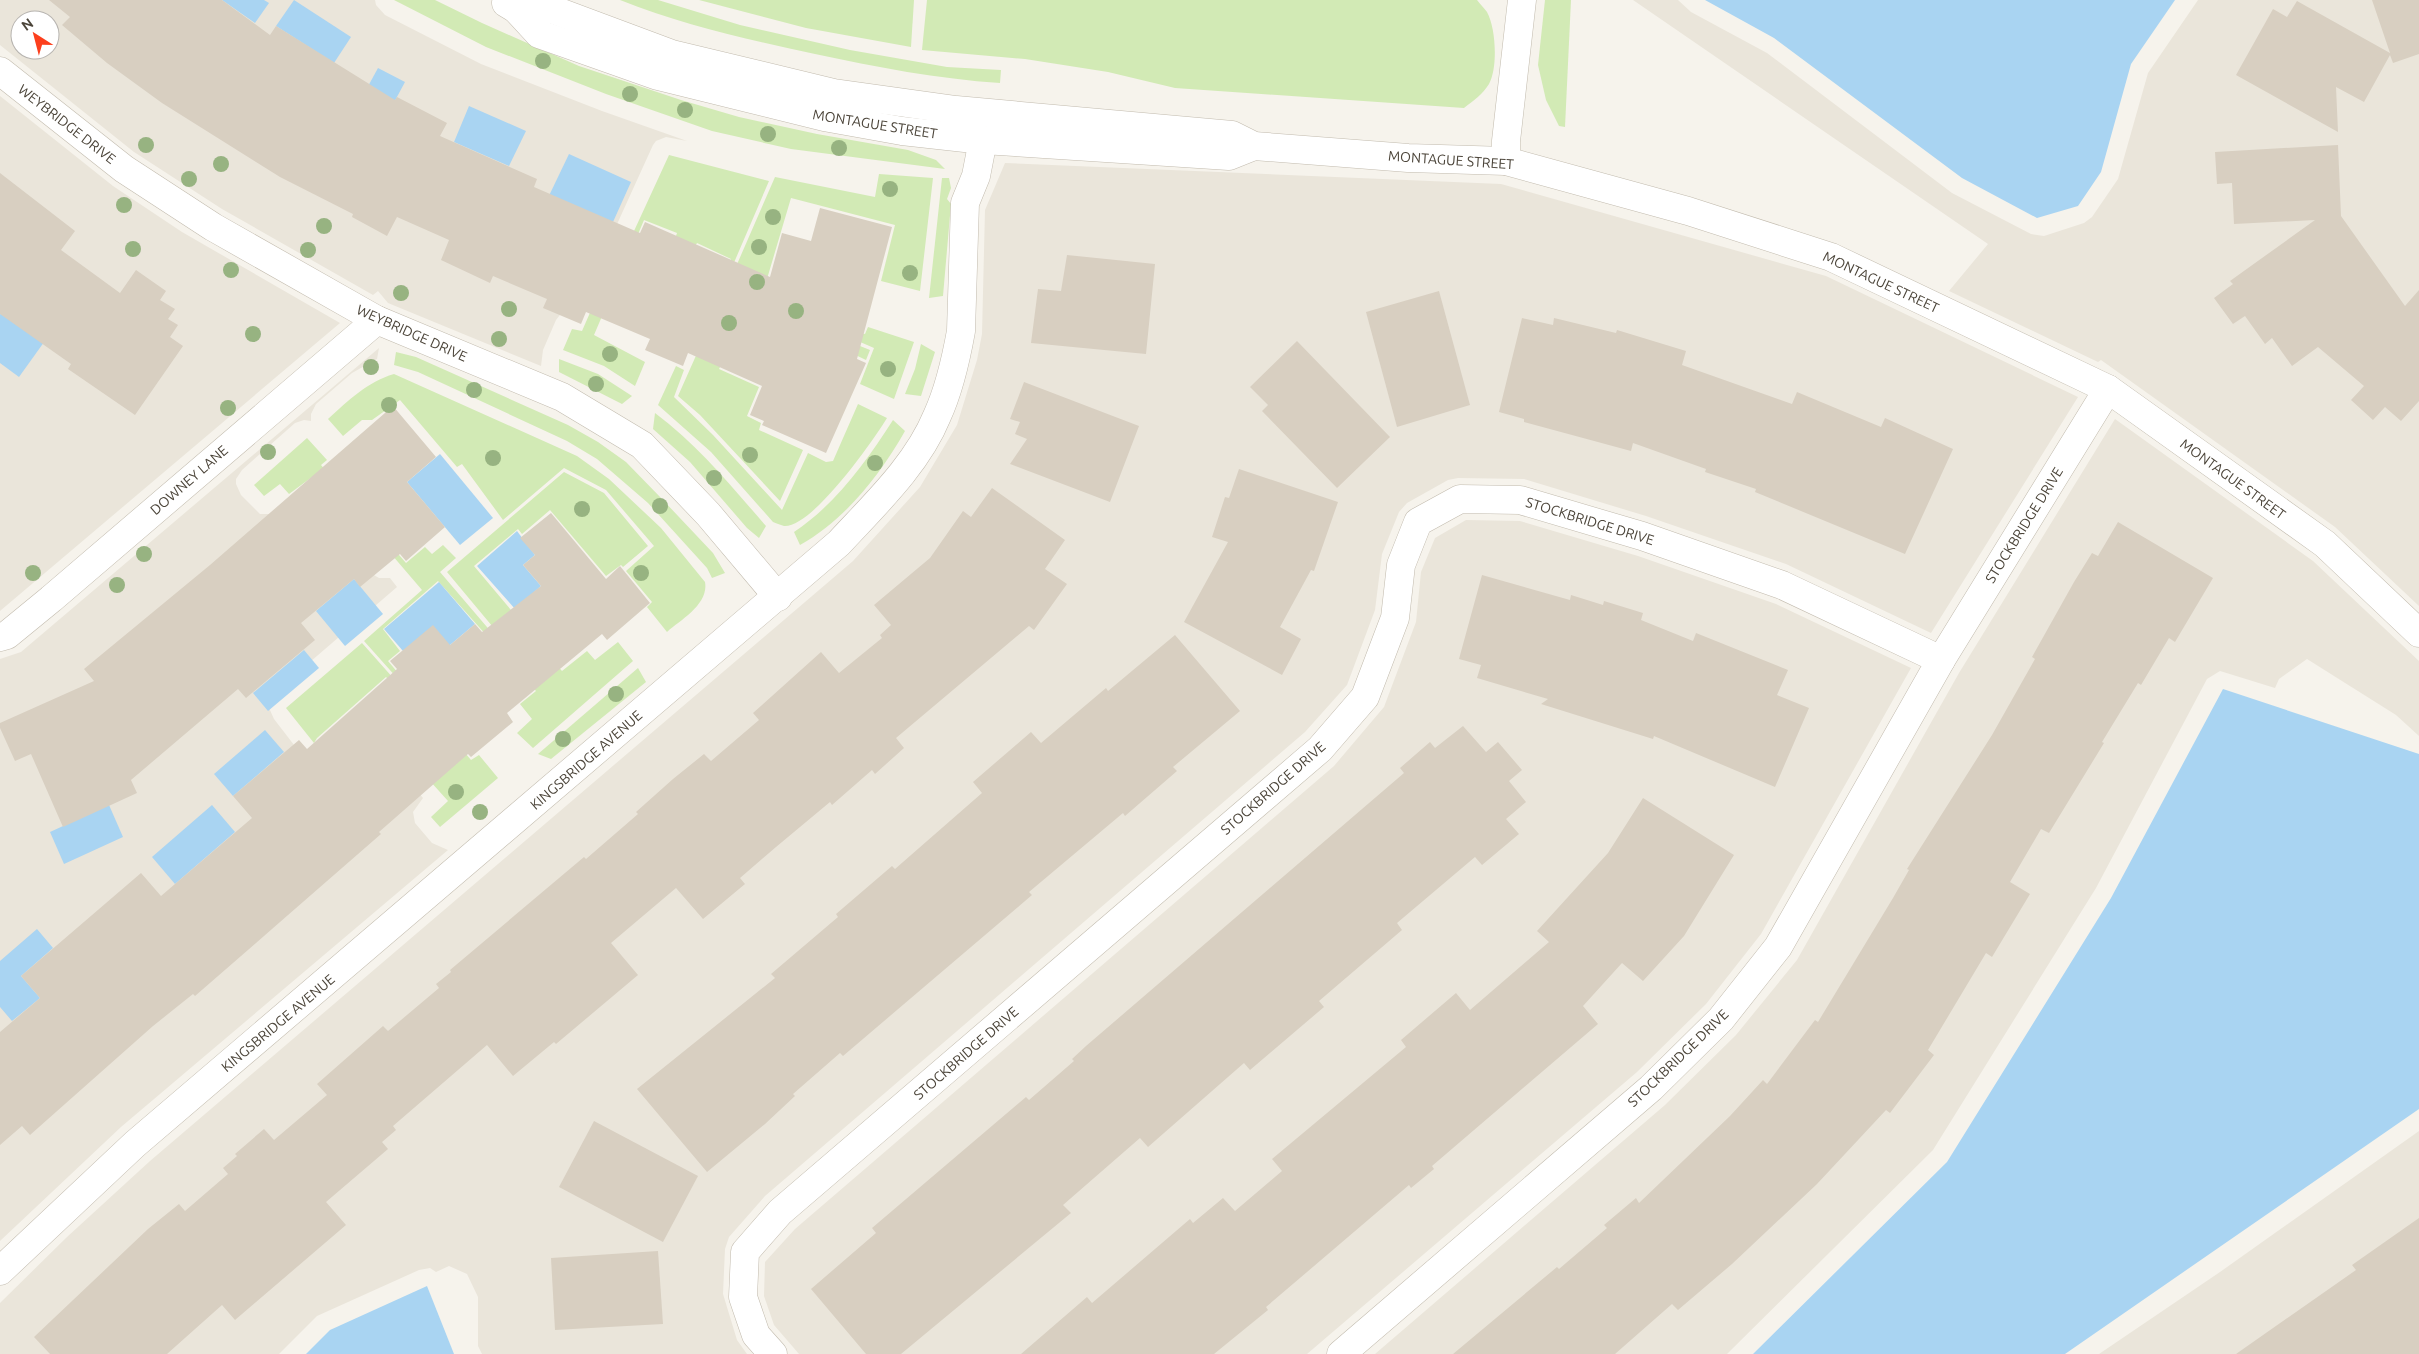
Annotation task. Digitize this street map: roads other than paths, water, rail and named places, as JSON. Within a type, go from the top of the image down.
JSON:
[{"type":"street","points":[[1506,162],[1506,141],[1522,0]]},
{"type":"street","name":"MONTAGUE STREET","points":[[508,5],[539,34],[658,76],[824,117],[902,131],[983,140],[1229,156],[1254,146]]},
{"type":"street","name":"MONTAGUE STREET","points":[[508,5],[551,9],[672,54],[834,93],[956,110],[1232,135],[1254,146],[1408,158],[1506,162],[1688,211],[1832,257],[2108,389],[2325,544],[2419,633]]},
{"type":"street","name":"WEYBRIDGE DRIVE","points":[[0,71],[90,144],[213,228],[377,320],[562,397],[642,445],[708,514],[778,597]]},
{"type":"street","name":"KINGSBRIDGE AVENUE","points":[[0,1271],[135,1144],[839,544],[905,471],[937,417],[961,331],[965,203],[976,176],[983,140]]},
{"type":"street","name":"DOWNEY LANE","points":[[0,637],[7,635],[51,599],[377,320]]},
{"type":"street","name":"STOCKBRIDGE DRIVE","points":[[1341,1354],[1651,1088],[1721,1019],[1778,947],[1941,660],[2108,389]]},
{"type":"street","name":"STOCKBRIDGE DRIVE","points":[[773,1354],[756,1334],[743,1297],[745,1252],[780,1212],[1320,749],[1365,697],[1395,618],[1401,564],[1418,522],[1460,499],[1520,500],[1642,536],[1782,585],[1941,660]]},
{"type":"water","points":[[222,0],[264,0],[269,3],[255,23]]},
{"type":"water","points":[[294,0],[351,37],[334,63],[276,26]]},
{"type":"water","points":[[1705,0],[2175,0],[2131,64],[2101,172],[2078,206],[2037,218],[1962,178],[1774,38]]},
{"type":"water","points":[[378,68],[405,82],[370,147],[343,132]]},
{"type":"water","points":[[469,106],[526,131],[509,166],[454,142]]},
{"type":"water","points":[[569,154],[631,182],[613,222],[546,202]]},
{"type":"water","points":[[0,314],[52,331],[19,377],[0,363]]},
{"type":"water","points":[[440,454],[493,518],[460,545],[407,482]]},
{"type":"water","points":[[517,531],[535,555],[523,565],[541,586],[515,609],[477,566]]},
{"type":"water","points":[[354,579],[383,614],[345,646],[316,611]]},
{"type":"water","points":[[439,582],[475,624],[450,645],[403,651],[384,629]]},
{"type":"water","points":[[304,650],[319,668],[268,711],[253,693]]},
{"type":"water","points":[[2223,689],[2419,754],[2419,1109],[2065,1354],[1753,1354],[1947,1162],[2111,898]]},
{"type":"water","points":[[265,730],[284,752],[233,796],[214,774]]},
{"type":"water","points":[[109,805],[123,837],[64,864],[50,832]]},
{"type":"water","points":[[212,805],[235,832],[175,884],[152,857]]},
{"type":"water","points":[[37,929],[53,948],[21,976],[40,998],[12,1021],[0,1007],[0,961]]},
{"type":"water","points":[[427,1286],[454,1354],[306,1354],[330,1330]]}]
